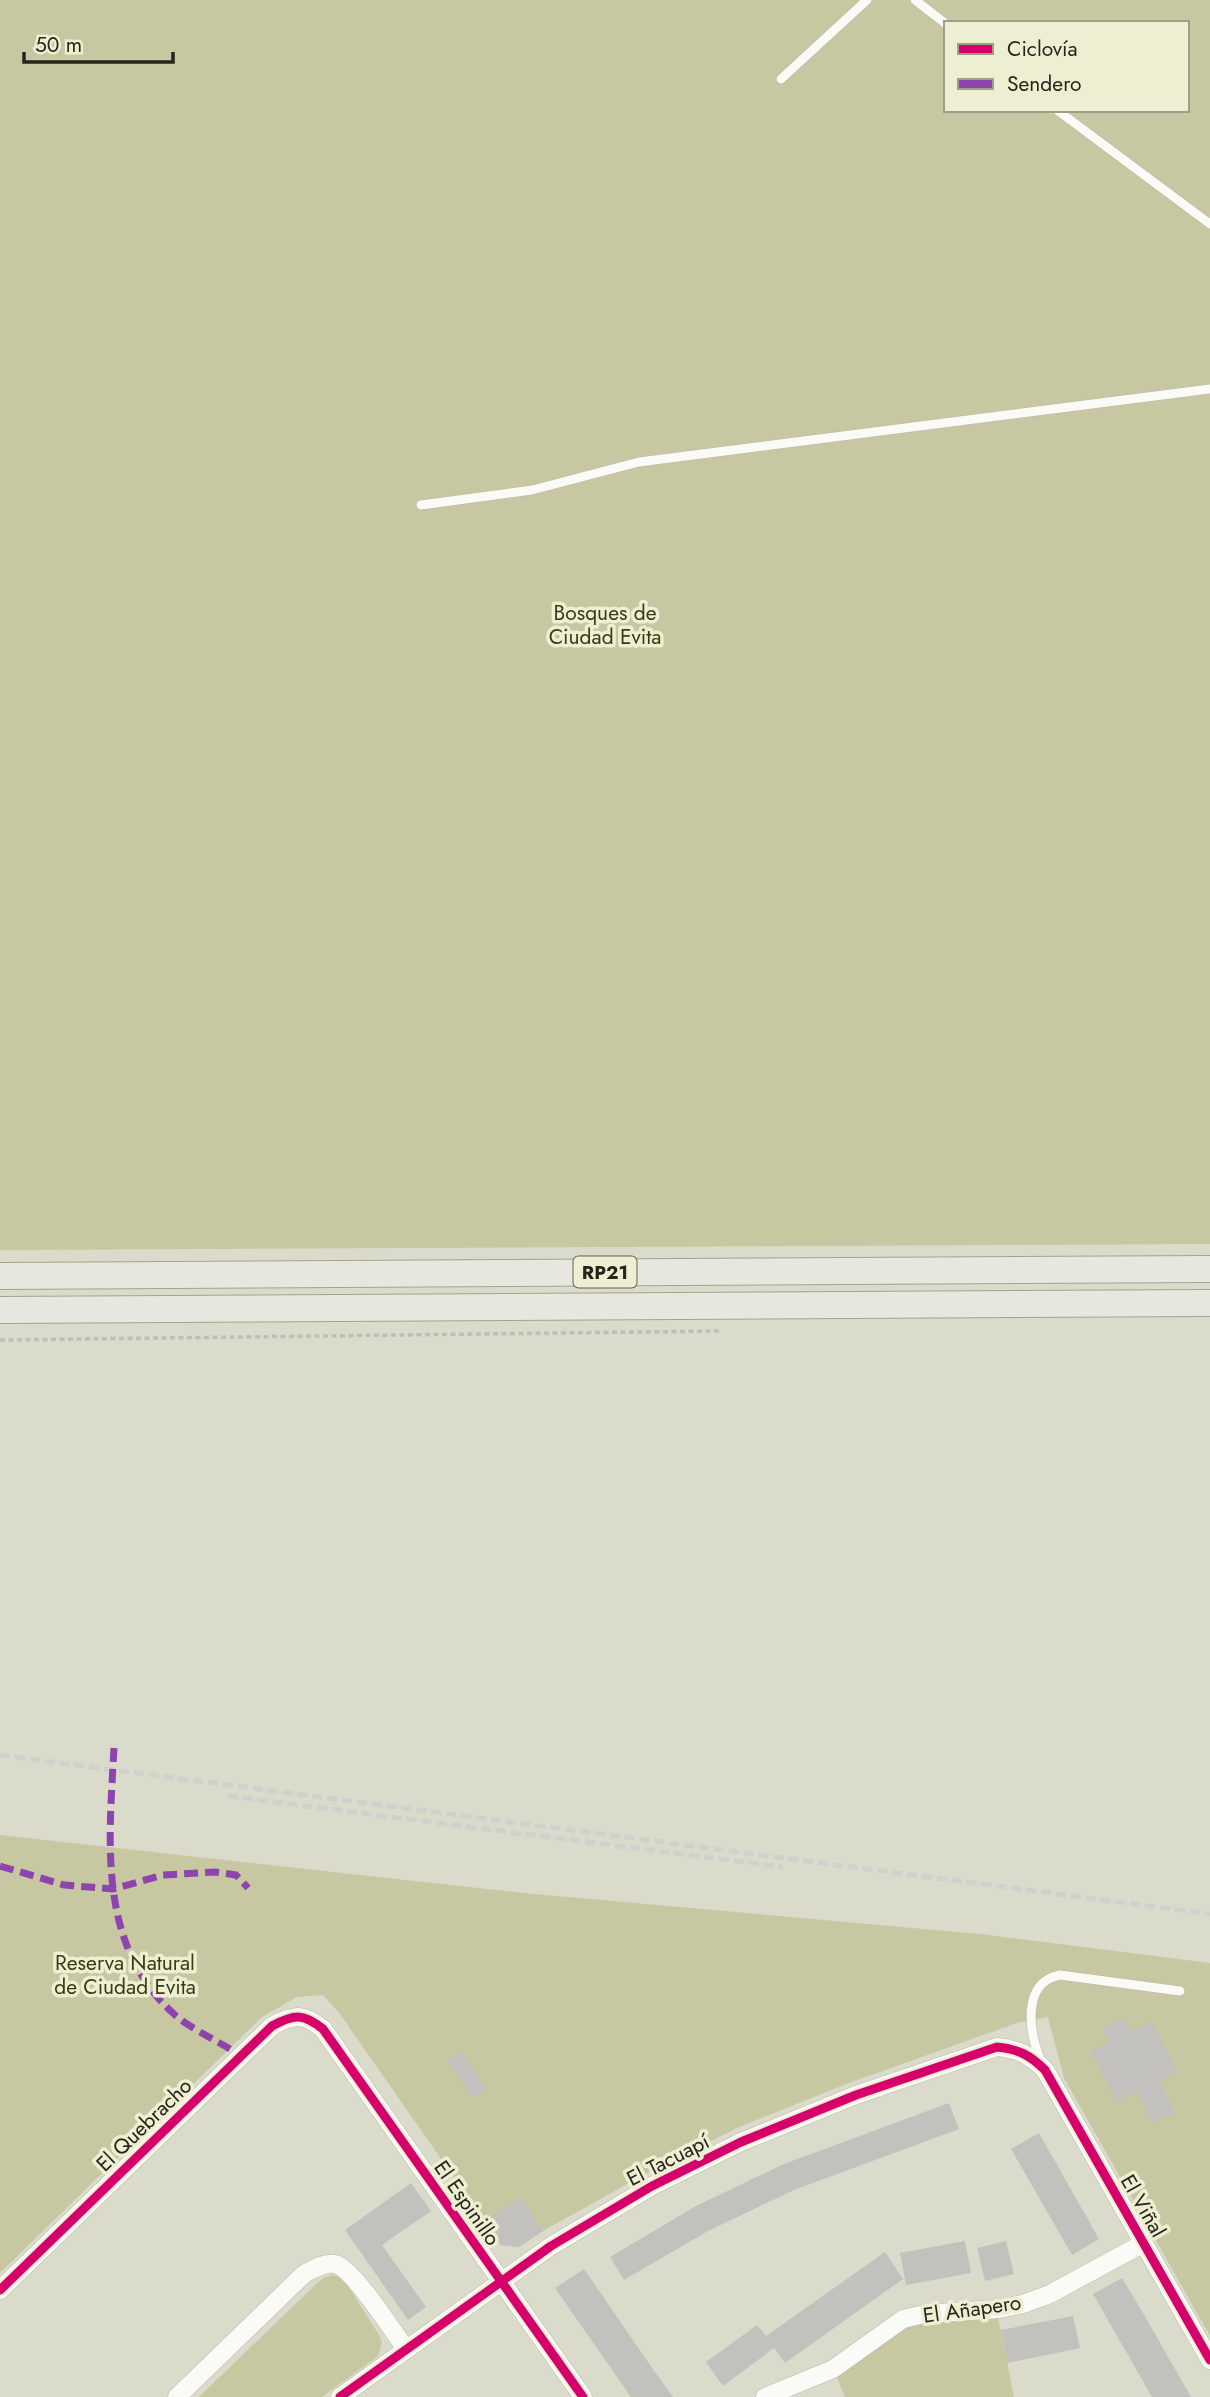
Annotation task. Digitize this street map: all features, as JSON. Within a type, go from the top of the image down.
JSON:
[{"type":"main road","name":"RP21","points":[[0,1276],[1210,1269]]},
{"type":"main road","name":"RP21","points":[[0,1310],[1210,1303]]},
{"type":"street","name":"El Quebracho","points":[[0,2290],[272,2026],[287,2018],[300,2016],[312,2020],[323,2029]]},
{"type":"street","name":"El Espinillo","points":[[323,2029],[583,2397]]},
{"type":"street","name":"El Tacuapí","points":[[340,2397],[551,2246],[652,2186],[741,2143],[856,2095],[997,2047],[1016,2049],[1032,2057],[1045,2070]]},
{"type":"street","name":"El Viñal","points":[[1045,2070],[1210,2360]]},
{"type":"street","name":"El Añapero","points":[[765,2397],[833,2369],[903,2319],[923,2314],[999,2309],[1023,2304],[1050,2294],[1144,2243]]},
{"type":"street","points":[[177,2397],[304,2274],[319,2266],[334,2264],[349,2272],[407,2349]]},
{"type":"lane","points":[[781,79],[867,0]]},
{"type":"lane","points":[[915,0],[944,22]]},
{"type":"lane","points":[[1060,112],[1210,224]]},
{"type":"lane","points":[[421,505],[532,490],[639,462],[1210,389]]},
{"type":"lane","points":[[1045,2070],[1033,2042],[1032,2001],[1037,1987],[1046,1977],[1060,1975],[1180,1991]]},
{"type":"green space","name":"Bosques de Ciudad Evita","points":[[0,0],[1210,0],[1210,1244],[0,1250]]},
{"type":"green space","name":"Reserva Natural de Ciudad Evita","points":[[0,1835],[523,1893],[980,1934],[1210,1963],[1210,2336],[1064,2078],[1048,2017],[1017,2023],[849,2083],[739,2127],[645,2174],[519,2247],[501,2245],[340,2014],[323,1995],[297,1997],[262,2017],[0,2273]]},
{"type":"green space","points":[[332,2275],[343,2278],[379,2335],[382,2343],[378,2356],[322,2397],[199,2397],[311,2289],[323,2278]]},
{"type":"green space","points":[[998,2317],[1014,2397],[845,2397],[836,2375],[907,2325],[926,2321]]},
{"type":"building","points":[[1124,2018],[1131,2032],[1152,2021],[1178,2072],[1159,2081],[1175,2113],[1153,2123],[1137,2091],[1116,2101],[1091,2051],[1109,2042],[1102,2028]]},
{"type":"building","points":[[461,2051],[487,2088],[473,2098],[447,2061]]},
{"type":"building","points":[[949,2103],[959,2129],[794,2190],[708,2231],[624,2280],[610,2257],[696,2206],[784,2164]]},
{"type":"building","points":[[1039,2133],[1099,2239],[1072,2255],[1011,2149]]},
{"type":"building","points":[[411,2183],[431,2211],[382,2245],[426,2307],[408,2320],[345,2230]]},
{"type":"building","points":[[521,2197],[543,2231],[519,2247],[501,2245],[485,2221]]},
{"type":"building","points":[[965,2241],[971,2273],[906,2285],[900,2253]]},
{"type":"building","points":[[1006,2241],[1014,2274],[985,2281],[977,2248]]},
{"type":"building","points":[[885,2252],[903,2279],[785,2363],[774,2348],[723,2386],[706,2362],[757,2325],[766,2336]]},
{"type":"building","points":[[584,2269],[673,2397],[631,2397],[555,2288]]},
{"type":"building","points":[[1122,2278],[1191,2397],[1152,2397],[1093,2294]]},
{"type":"building","points":[[1073,2316],[1080,2348],[1007,2363],[1001,2330]]},
{"type":"railway","points":[[0,1755],[1210,1914]]},
{"type":"railway","points":[[228,1796],[783,1867]]},
{"type":"marked path","points":[[114,1748],[110,1820],[113,1891],[120,1925],[132,1957],[150,1988],[175,2015],[230,2049]]},
{"type":"marked path","points":[[0,1866],[64,1885],[113,1889],[163,1875],[215,1872],[236,1875],[248,1888]]},
{"type":"cycle path","points":[[0,2290],[272,2026],[293,2017],[304,2018],[323,2029],[583,2397]]},
{"type":"cycle path","points":[[340,2397],[551,2246],[652,2186],[741,2142],[856,2095],[997,2047],[1023,2054],[1045,2070],[1210,2360]]}]
